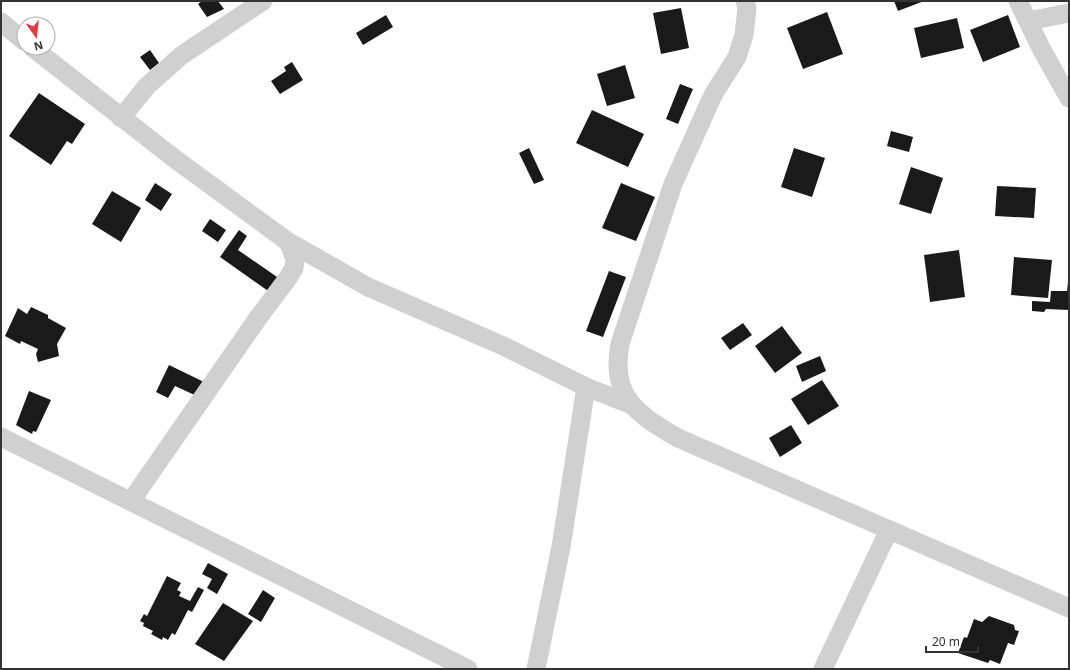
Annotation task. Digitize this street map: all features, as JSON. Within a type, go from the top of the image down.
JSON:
[{"type":"street","points":[[121,118],[147,86],[182,55],[263,1]]},
{"type":"street","points":[[745,1],[747,8],[744,35],[737,56],[712,95],[673,184],[620,344],[617,361],[618,375],[624,392],[632,405],[645,418],[678,438],[1069,608]]},
{"type":"street","points":[[1018,1],[1042,50],[1069,98]]},
{"type":"street","points":[[1028,21],[1069,13]]},
{"type":"street","points":[[1,22],[16,34]]},
{"type":"street","points":[[43,56],[121,118],[287,241],[368,287],[501,346],[586,387],[632,405]]},
{"type":"street","points":[[131,501],[294,268],[295,260],[287,241]]},
{"type":"street","points":[[536,669],[561,547],[586,387]]},
{"type":"street","points":[[1,437],[468,669]]},
{"type":"street","points":[[823,669],[889,530]]},
{"type":"building","points":[[202,1],[218,1],[224,9],[207,17],[198,4]]},
{"type":"building","points":[[894,1],[924,1],[898,11]]},
{"type":"building","points":[[681,8],[689,48],[661,54],[653,13]]},
{"type":"building","points":[[827,12],[843,54],[803,69],[787,28]]},
{"type":"building","points":[[386,15],[393,27],[363,45],[356,33]]},
{"type":"building","points":[[1008,15],[1020,47],[983,62],[970,30]]},
{"type":"building","points":[[957,18],[964,48],[921,58],[914,28]]},
{"type":"building","points":[[150,50],[159,63],[150,70],[140,57]]},
{"type":"building","points":[[292,62],[303,80],[280,94],[271,81],[286,71],[284,67]]},
{"type":"building","points":[[625,65],[635,98],[607,106],[597,74]]},
{"type":"building","points":[[680,84],[693,89],[678,124],[666,119]]},
{"type":"building","points":[[39,93],[85,124],[72,144],[67,141],[51,165],[9,136]]},
{"type":"building","points":[[592,110],[644,134],[628,167],[576,143]]},
{"type":"building","points":[[891,131],[913,137],[909,152],[887,146]]},
{"type":"building","points":[[529,148],[544,180],[534,184],[519,153]]},
{"type":"building","points":[[794,148],[825,158],[812,197],[781,187]]},
{"type":"building","points":[[911,167],[943,178],[931,214],[899,204]]},
{"type":"building","points":[[155,183],[172,194],[161,211],[145,200]]},
{"type":"building","points":[[621,183],[655,197],[636,241],[602,228]]},
{"type":"building","points":[[997,186],[1036,188],[1034,218],[995,216]]},
{"type":"building","points":[[112,191],[141,208],[121,242],[92,224]]},
{"type":"building","points":[[210,219],[226,230],[218,242],[202,231]]},
{"type":"building","points":[[239,230],[247,236],[238,250],[280,279],[271,293],[220,257]]},
{"type":"building","points":[[959,250],[965,297],[930,302],[924,255]]},
{"type":"building","points":[[1014,257],[1052,260],[1048,298],[1011,295]]},
{"type":"building","points":[[609,271],[626,277],[603,337],[586,331]]},
{"type":"building","points":[[1068,282],[1069,310],[1046,309],[1044,312],[1032,311],[1032,301],[1050,302],[1051,291],[1067,291]]},
{"type":"building","points":[[31,307],[48,315],[48,318],[66,328],[57,344],[59,356],[38,362],[36,354],[38,349],[21,341],[20,344],[5,336],[18,308],[27,314]]},
{"type":"building","points":[[743,323],[752,335],[730,350],[721,338]]},
{"type":"building","points":[[782,326],[802,353],[775,373],[755,346]]},
{"type":"building","points":[[820,356],[826,371],[802,382],[796,366]]},
{"type":"building","points":[[169,365],[206,383],[199,397],[175,386],[168,398],[156,392]]},
{"type":"building","points":[[822,380],[839,406],[808,425],[791,399]]},
{"type":"building","points":[[29,391],[51,400],[36,432],[33,431],[32,434],[16,425]]},
{"type":"building","points":[[791,425],[802,443],[780,457],[769,438]]},
{"type":"building","points":[[208,563],[228,574],[217,594],[207,588],[212,579],[202,574]]},
{"type":"building","points":[[167,576],[181,583],[177,590],[181,592],[179,596],[190,601],[198,587],[204,590],[192,612],[188,610],[175,635],[172,633],[168,640],[163,637],[162,640],[151,634],[153,631],[143,626],[144,623],[140,621],[144,614],[147,616]]},
{"type":"building","points":[[263,590],[275,598],[261,622],[248,614]]},
{"type":"building","points":[[223,603],[253,621],[224,661],[195,644]]},
{"type":"building","points":[[989,616],[1014,625],[1015,630],[1019,631],[1014,645],[1008,643],[1000,664],[990,660],[988,663],[958,653],[964,637],[967,638],[974,619],[982,622]]}]
